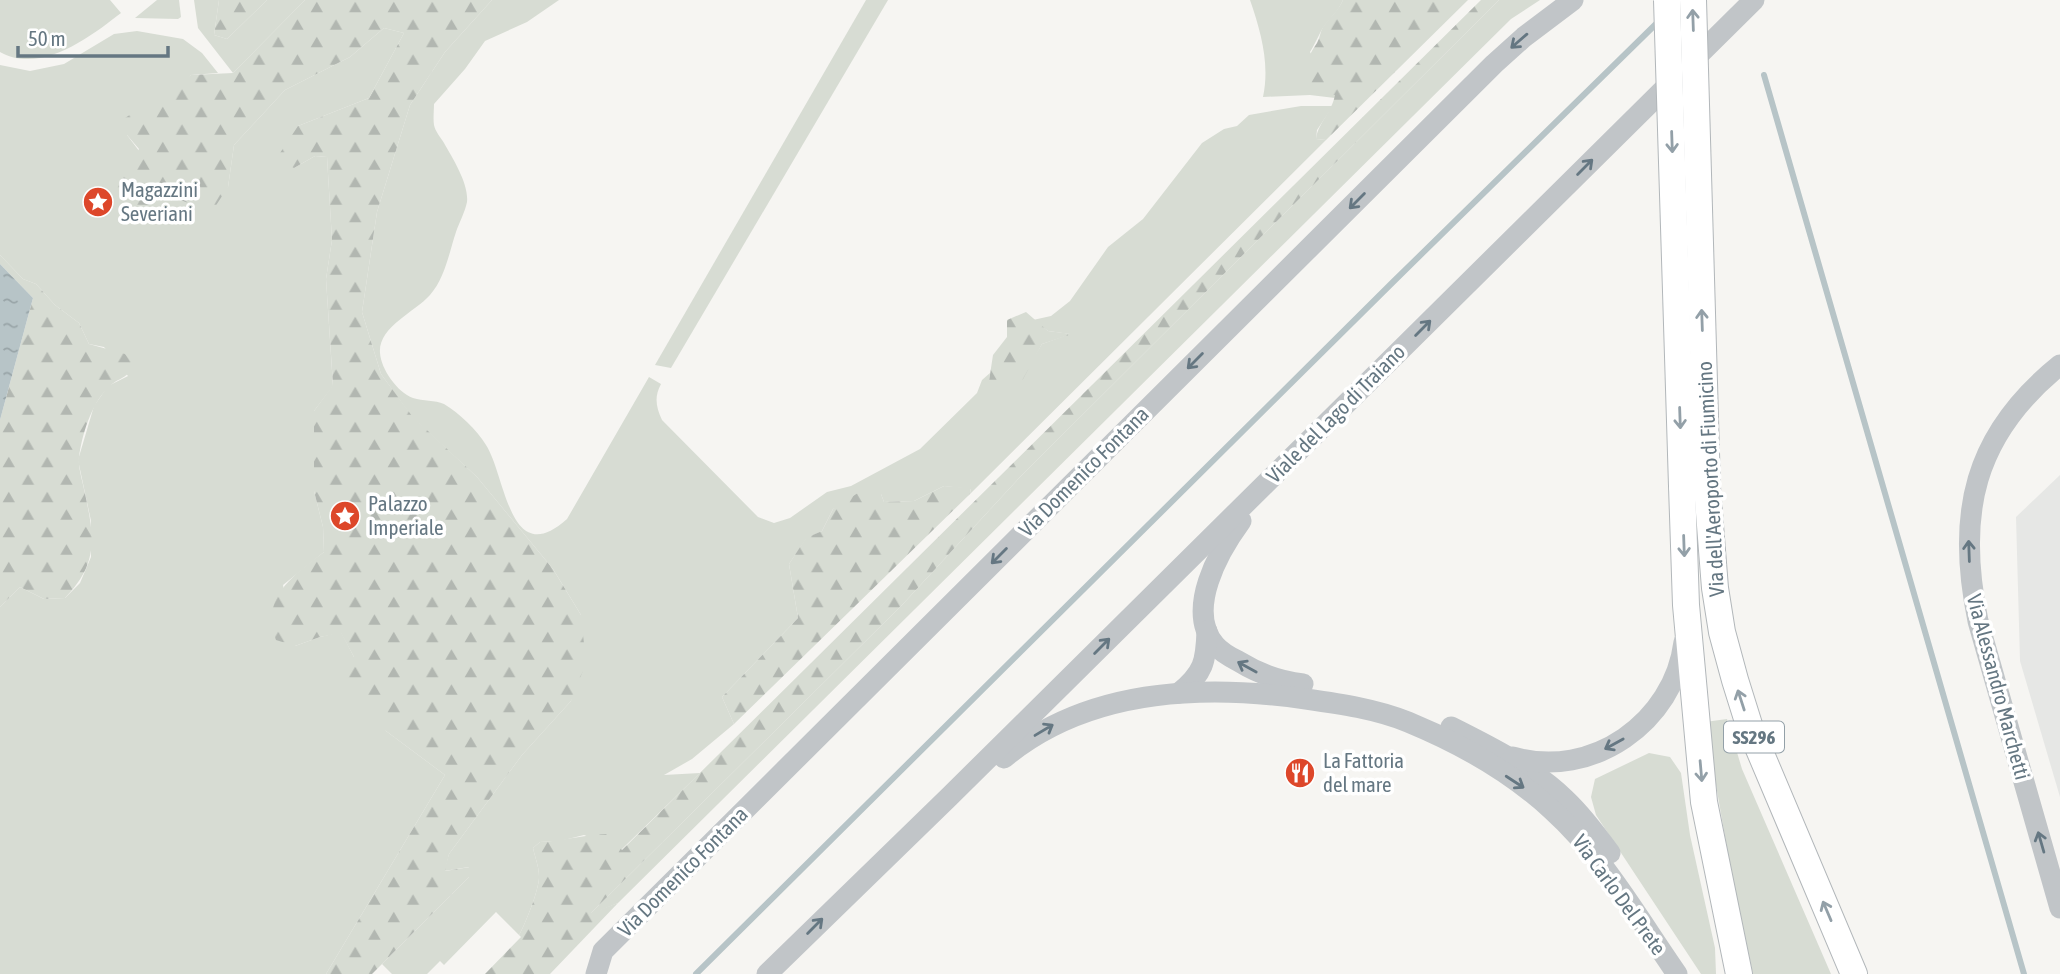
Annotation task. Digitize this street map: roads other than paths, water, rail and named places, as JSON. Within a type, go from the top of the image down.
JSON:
[{"type":"main road","name":"Via dell'Aeroporto di Fiumicino","points":[[1667,0],[1695,486],[1722,632],[1750,728],[1854,974]]},
{"type":"main road","name":"Via dell'Aeroporto di Fiumicino","points":[[1693,0],[1695,486],[1686,605],[1704,802],[1739,974]]},
{"type":"street","name":"Via Domenico Fontana","points":[[596,974],[603,951],[1494,64],[1573,0]]},
{"type":"street","name":"Viale del Lago di Traiano","points":[[767,974],[1754,0]]},
{"type":"street","name":"Via Alessandro Marchetti","points":[[2060,365],[2012,412],[1990,446],[1972,501],[1968,541],[1970,580],[1978,621],[2060,908]]},
{"type":"street","points":[[1179,693],[1196,678],[1206,656],[1204,604],[1211,572],[1227,540],[1270,479]]},
{"type":"street","points":[[1496,750],[1523,760],[1551,762],[1596,754],[1626,738],[1651,716],[1671,687],[1683,654],[1686,605]]},
{"type":"street","name":"Via Carlo Del Prete","points":[[1207,631],[1216,646],[1270,678],[1350,691],[1380,699],[1446,724],[1496,750],[1535,775],[1565,799],[1598,837],[1693,974]]},
{"type":"street","name":"Via Carlo Del Prete","points":[[948,797],[970,788],[1023,743],[1055,723],[1104,705],[1179,693],[1270,694],[1348,705],[1406,722],[1466,751],[1524,787],[1553,811],[1585,844],[1677,974]]},
{"type":"water","points":[[0,264],[33,298],[0,420]]},
{"type":"waterway","points":[[696,974],[1660,20]]},
{"type":"waterway","points":[[1764,75],[2024,974]]},
{"type":"place","name":"Magazzini Severiani","points":[[98,202]]},
{"type":"place","name":"Palazzo Imperiale","points":[[345,516]]},
{"type":"place","name":"La Fattoria del mare","points":[[1300,773]]}]
